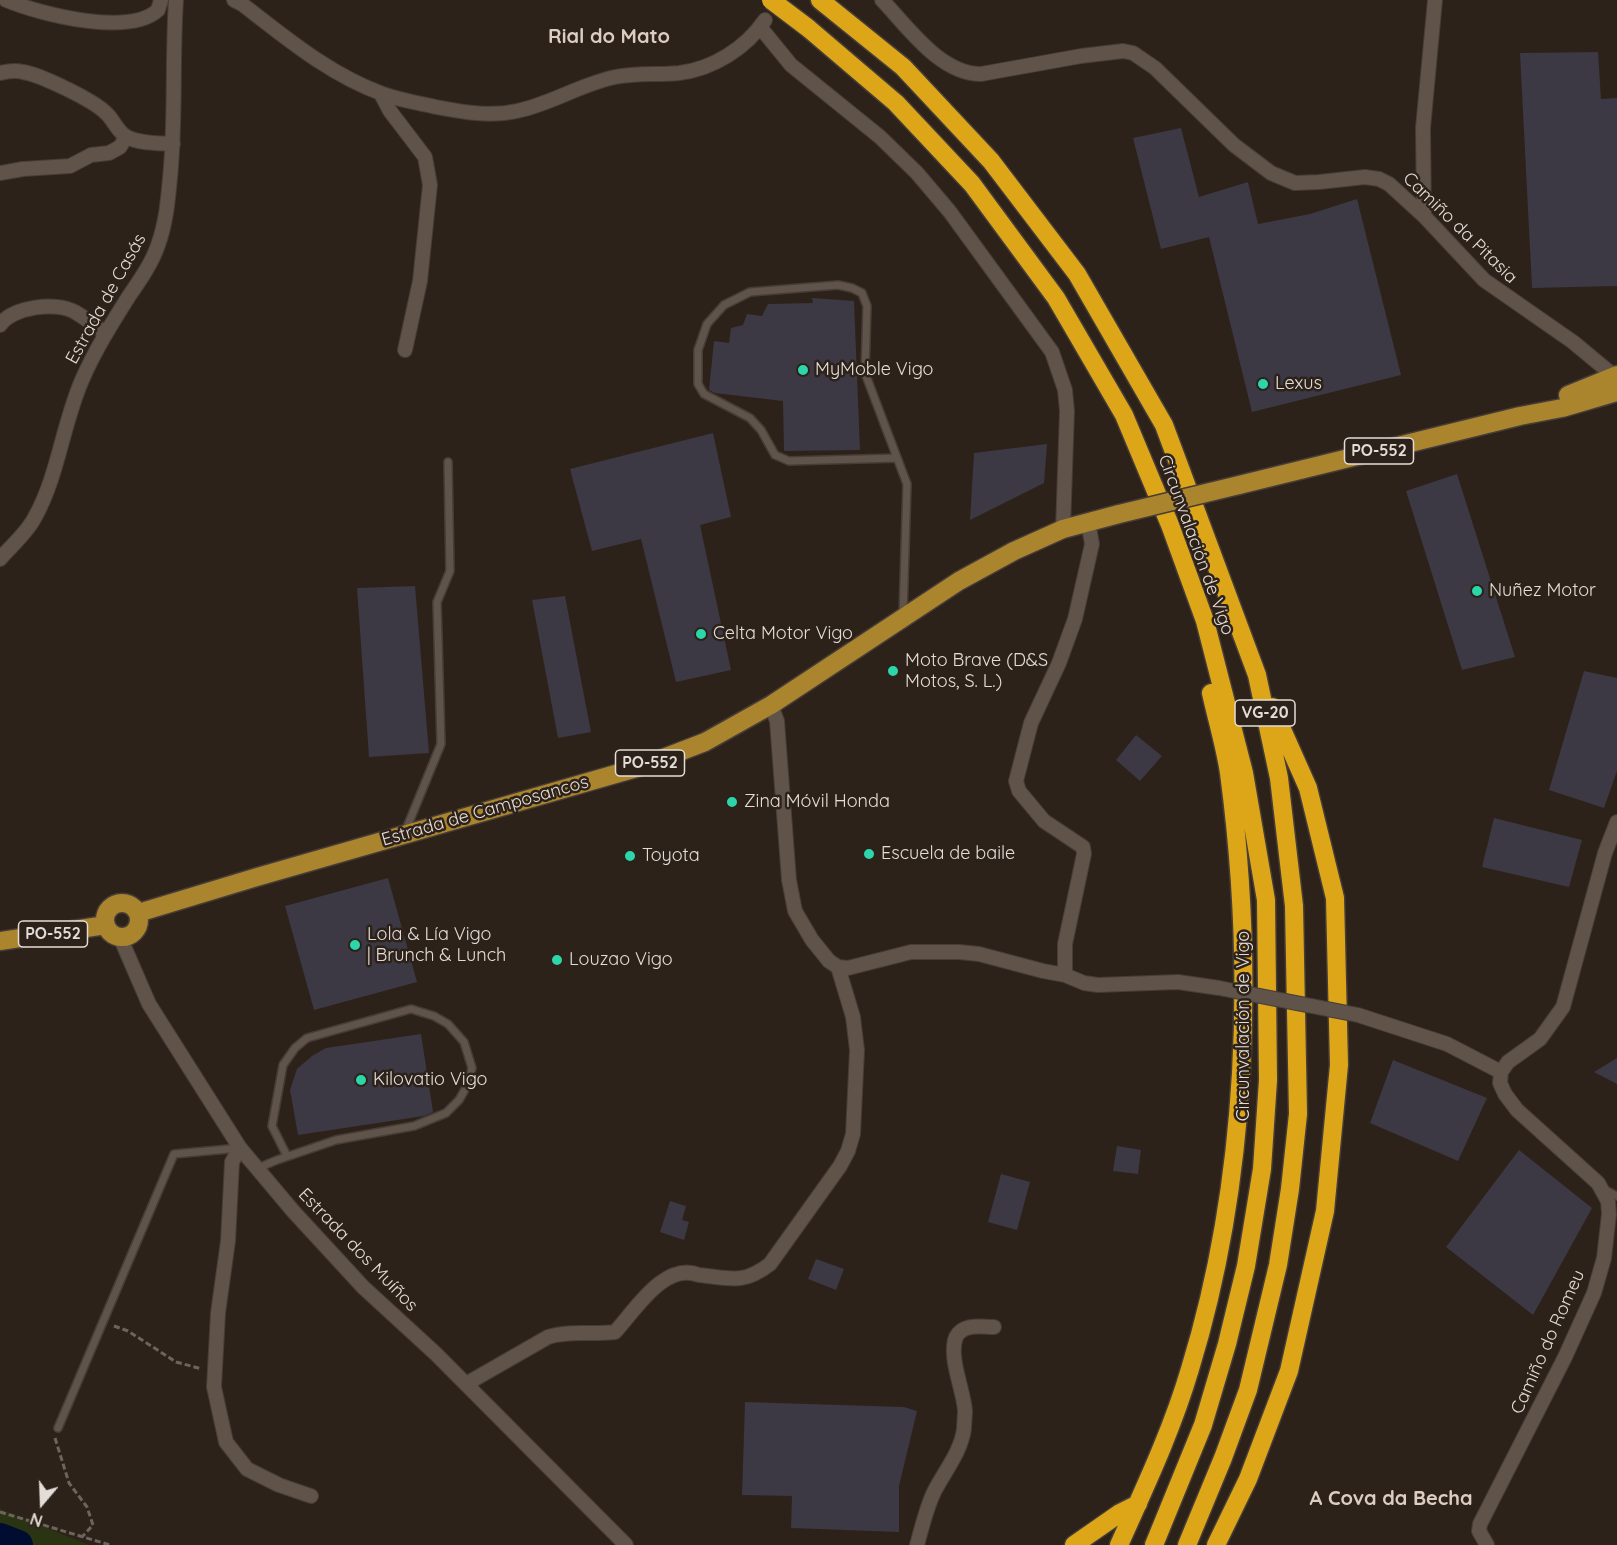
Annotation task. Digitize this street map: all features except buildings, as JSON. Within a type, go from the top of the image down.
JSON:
[{"type":"highway","name":"Circunvalación de Vigo","points":[[771,0],[808,28],[896,103],[972,184],[1056,298],[1124,415],[1170,525],[1204,621],[1244,773],[1266,900],[1268,1080],[1262,1169],[1246,1266],[1227,1344],[1203,1425],[1154,1545]]},
{"type":"highway","name":"Circunvalación de Vigo","points":[[822,2],[911,75],[991,161],[1077,274],[1164,425],[1257,675],[1279,778],[1294,906],[1298,1114],[1290,1189],[1278,1265],[1248,1390],[1187,1545]]},
{"type":"highway","points":[[1119,1545],[1174,1419],[1191,1368],[1224,1227],[1236,1132],[1243,1009],[1240,878],[1228,771],[1201,647],[1204,621]]},
{"type":"highway","points":[[1216,1545],[1248,1479],[1289,1371],[1325,1211],[1339,1065],[1335,898],[1308,788],[1257,675]]},
{"type":"highway","points":[[1074,1545],[1120,1513],[1138,1504]]},
{"type":"main road","name":"Estrada de Camposancos","points":[[106,925],[106,914],[114,906],[130,905],[138,913],[404,834],[640,768],[705,742],[771,705],[959,581],[1063,529],[1520,416],[1562,408],[1613,377]]},
{"type":"main road","points":[[120,937],[130,936],[137,928],[138,913]]},
{"type":"main road","name":"PO-552","points":[[0,941],[106,925],[111,933],[120,937]]},
{"type":"street","points":[[6,0],[22,7],[98,24],[144,18],[158,10],[161,0]]},
{"type":"street","name":"Estrada de Casás","points":[[0,559],[34,520],[46,496],[64,429],[82,380],[106,333],[158,248],[168,202],[174,144],[173,64],[176,0]]},
{"type":"street","points":[[234,0],[310,56],[346,78],[381,94],[452,110],[478,113],[506,113],[531,107],[616,77],[680,73],[705,67],[717,63],[732,52],[762,23],[791,66],[880,136],[917,174],[957,221],[1052,352],[1065,390],[1067,411],[1063,529]]},
{"type":"street","name":"Camiño da Pitasia","points":[[882,0],[935,56],[948,65],[969,74],[996,72],[1081,56],[1123,51],[1133,53],[1160,73],[1234,145],[1271,173],[1295,183],[1365,177],[1379,179],[1389,184],[1424,216],[1484,280],[1573,342],[1613,377]]},
{"type":"street","points":[[1424,216],[1424,128],[1435,0]]},
{"type":"street","points":[[0,73],[21,71],[72,91],[107,113],[126,137],[137,141],[174,144]]},
{"type":"street","points":[[381,94],[390,111],[425,157],[430,185],[420,281],[405,350]]},
{"type":"street","points":[[0,174],[23,169],[70,166],[91,155],[109,153],[120,147],[126,137]]},
{"type":"street","points":[[0,325],[13,313],[23,309],[62,307],[74,311],[106,333]]},
{"type":"street","points":[[1065,975],[1065,944],[1084,854],[1083,847],[1044,821],[1019,790],[1016,781],[1031,723],[1059,663],[1075,619],[1092,544],[1088,522]]},
{"type":"street","points":[[771,705],[777,721],[789,880],[795,911],[812,940],[829,961],[838,967],[848,968],[911,952],[959,952],[979,954],[1065,975],[1084,984],[1178,982],[1219,988],[1358,1015],[1447,1044],[1502,1072],[1508,1062],[1540,1039],[1563,1007],[1605,853],[1617,822]]},
{"type":"street","name":"Estrada dos Muíños","points":[[120,937],[149,1004],[240,1148],[293,1211],[363,1287],[466,1384],[626,1545]]},
{"type":"street","points":[[466,1384],[548,1337],[562,1333],[615,1332],[656,1285],[677,1275],[692,1272],[699,1275],[744,1279],[756,1275],[770,1264],[840,1166],[853,1134],[857,1050],[854,1017],[838,967]]},
{"type":"street","name":"Camiño do Romeu","points":[[1487,1545],[1479,1531],[1480,1524],[1565,1357],[1594,1293],[1604,1258],[1609,1214],[1608,1201],[1600,1187],[1517,1110],[1500,1083],[1502,1072]]},
{"type":"street","points":[[240,1148],[232,1162],[228,1241],[218,1313],[214,1387],[225,1443],[247,1469],[279,1485],[311,1496]]},
{"type":"street","points":[[917,1545],[934,1492],[953,1459],[963,1433],[965,1410],[957,1373],[955,1349],[957,1337],[964,1329],[973,1326],[994,1327]]},
{"type":"lane","points":[[897,458],[789,461],[775,455],[761,430],[750,418],[704,394],[698,384],[698,350],[707,324],[724,304],[750,292],[838,285],[862,293],[867,306],[865,374],[907,484],[903,617]]},
{"type":"lane","points":[[404,834],[441,744],[437,602],[450,571],[448,462]]},
{"type":"lane","points":[[258,1168],[336,1140],[414,1126],[446,1113],[459,1100],[468,1084],[472,1068],[464,1042],[448,1024],[434,1016],[411,1009],[307,1038],[295,1048],[283,1065],[272,1126],[287,1156]]},
{"type":"lane","points":[[58,1428],[174,1154],[240,1148]]},
{"type":"lane","points":[[1600,1187],[1617,1196]]},
{"type":"path","points":[[103,1322],[128,1331],[176,1362],[215,1373]]},
{"type":"path","points":[[58,1428],[55,1438],[69,1483],[87,1507],[93,1525],[82,1537]]},
{"type":"path","points":[[0,1512],[110,1545]]},
{"type":"green space","points":[[0,1509],[89,1545],[0,1545]]},
{"type":"waterway","points":[[0,1538],[18,1545]]},
{"type":"place","name":"MyMoble Vigo","points":[[803,370]]},
{"type":"place","name":"Lexus","points":[[1263,384]]},
{"type":"place","name":"Nuñez Motor","points":[[1477,591]]},
{"type":"place","name":"Celta Motor Vigo","points":[[701,634]]},
{"type":"place","name":"Moto Brave (D&S Motos, S. L.)","points":[[893,671]]},
{"type":"place","name":"Zina Móvil Honda","points":[[732,802]]},
{"type":"place","name":"Escuela de baile","points":[[869,854]]},
{"type":"place","name":"Toyota","points":[[630,856]]},
{"type":"place","name":"Lola & Lía Vigo | Brunch & Lunch","points":[[355,945]]},
{"type":"place","name":"Louzao Vigo","points":[[557,960]]},
{"type":"place","name":"Kilovatio Vigo","points":[[361,1080]]},
{"type":"district","name":"Rial do Mato","points":[[609,37]]},
{"type":"district","name":"A Cova da Becha","points":[[1391,1499]]}]
